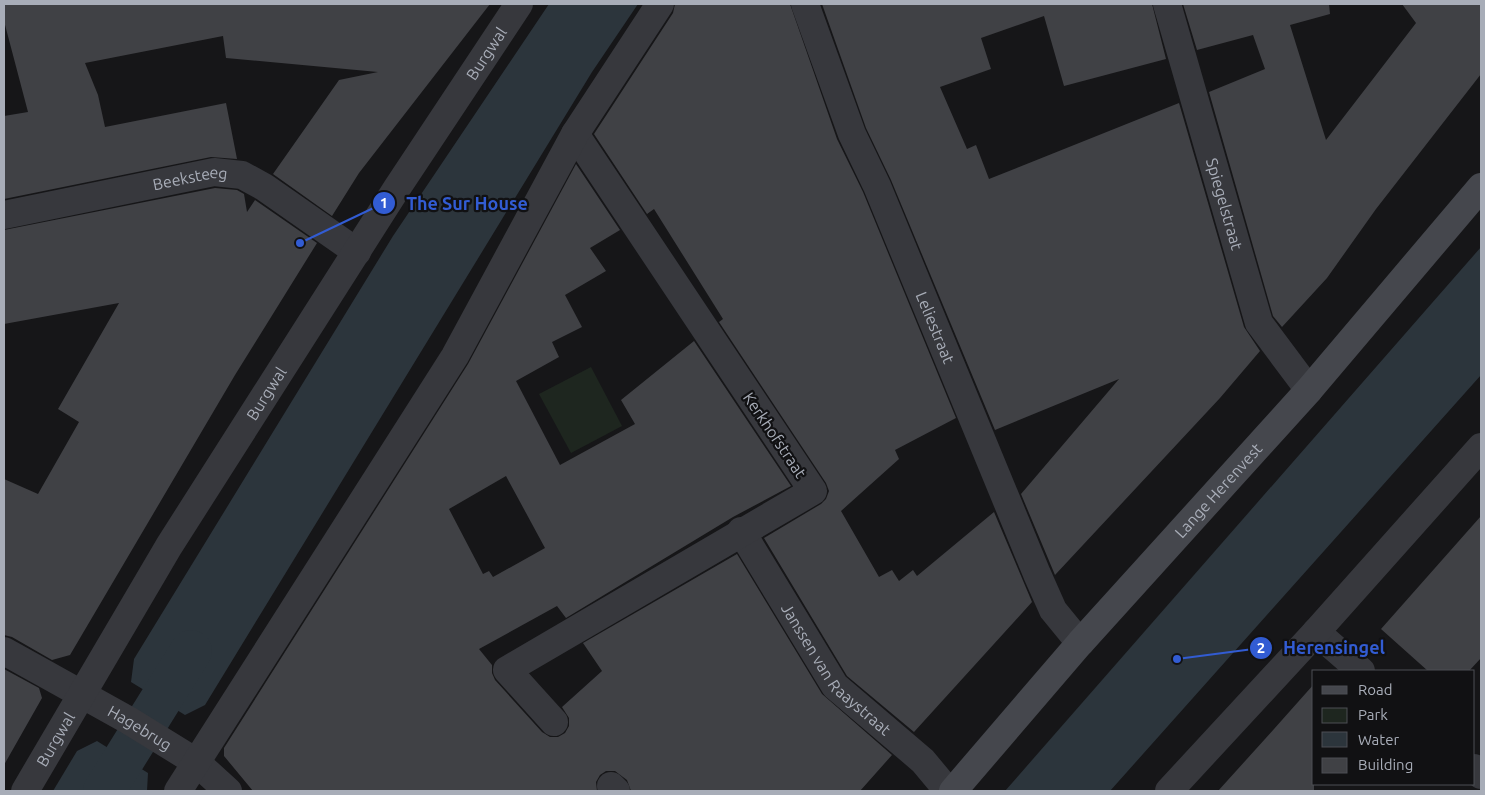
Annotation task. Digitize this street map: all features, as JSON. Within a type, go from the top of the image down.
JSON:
[{"type":"main road","name":"Lange Herenvest","points":[[954,791],[1080,643],[1309,390],[1481,187]]},
{"type":"street","name":"Burgwal","points":[[25,791],[169,546],[357,252],[519,4]]},
{"type":"street","points":[[178,791],[455,356],[574,134],[660,4]]},
{"type":"street","name":"Leliestraat","points":[[805,4],[852,134],[877,186],[1041,583],[1053,610],[1080,643]]},
{"type":"street","name":"Spiegelstraat","points":[[1167,4],[1259,323],[1309,390]]},
{"type":"street","name":"Kerkhofstraat","points":[[554,722],[507,670],[741,531],[813,491],[574,134]]},
{"type":"street","name":"Beeksteeg","points":[[4,215],[214,172],[242,175],[264,187],[357,252]]},
{"type":"street","points":[[1170,791],[1316,632],[1481,447]]},
{"type":"street","name":"Janssen van Raaystraat","points":[[741,531],[835,686],[924,761],[948,791]]},
{"type":"street","points":[[1316,632],[1360,670]]},
{"type":"street","name":"Hagebrug","points":[[4,652],[83,694],[196,762],[228,791]]},
{"type":"green space","points":[[591,367],[622,426],[571,453],[539,394]]},
{"type":"water","points":[[549,4],[638,4],[592,72],[205,705],[185,715],[131,682],[134,659],[393,236]]},
{"type":"water","points":[[1481,247],[1481,375],[1110,791],[1005,791]]},
{"type":"water","points":[[97,741],[148,773],[147,791],[53,791],[77,751]]},
{"type":"building","points":[[4,4],[490,4],[359,173],[332,216],[273,174],[339,80],[378,72],[226,58],[223,36],[85,63],[98,95],[105,127],[226,103],[237,159],[211,157],[4,199],[4,116],[28,112],[4,21]]},
{"type":"building","points":[[675,4],[790,4],[837,139],[863,192],[956,418],[895,450],[899,459],[841,511],[879,577],[892,570],[899,581],[913,570],[917,576],[994,512],[1032,602],[914,732],[847,676],[764,538],[821,504],[826,499],[829,491],[826,483],[719,322],[723,319],[654,209],[647,214],[594,134],[673,13]]},
{"type":"building","points":[[822,4],[1152,4],[1166,59],[1064,86],[1044,16],[981,38],[991,69],[940,87],[967,149],[976,145],[989,179],[1179,103],[1244,327],[1260,351],[1220,398],[1055,575],[1021,494],[1119,379],[995,430],[891,180],[866,128]]},
{"type":"building","points":[[1183,4],[1329,4],[1330,14],[1290,25],[1326,140],[1416,23],[1402,4],[1481,4],[1481,74],[1376,209],[1327,278],[1282,327],[1273,316],[1209,92],[1265,69],[1253,35],[1197,50]]},
{"type":"building","points":[[576,164],[620,230],[590,248],[606,271],[565,295],[582,327],[552,342],[559,357],[516,381],[560,465],[635,424],[621,400],[694,341],[791,486],[733,517],[566,618],[557,606],[479,649],[492,665],[492,673],[495,680],[542,732],[550,737],[558,737],[565,733],[569,726],[569,718],[562,707],[602,671],[583,643],[737,554],[822,694],[892,755],[860,791],[631,791],[627,780],[615,771],[606,771],[600,775],[596,782],[597,791],[253,791],[224,756],[224,748],[468,364]],"holes":[[[506,476],[545,548],[493,577],[489,571],[483,574],[449,509]]]},
{"type":"building","points":[[215,188],[237,190],[244,194],[247,212],[255,200],[317,243],[235,375],[70,655],[52,660],[12,637],[4,635],[4,479],[38,494],[79,422],[58,409],[119,303],[4,324],[4,230]]},
{"type":"building","points":[[1481,516],[1481,658],[1470,670],[1427,670],[1381,629]]},
{"type":"building","points":[[4,669],[39,688],[42,698],[4,765]]},
{"type":"building","points":[[1312,686],[1312,785],[1314,785],[1314,791],[1218,791]]},
{"type":"waterway","points":[[104,791],[191,651]]},
{"type":"place","name":"The Sur House","points":[[300,243]]},
{"type":"place","name":"Herensingel","points":[[1177,659]]}]
